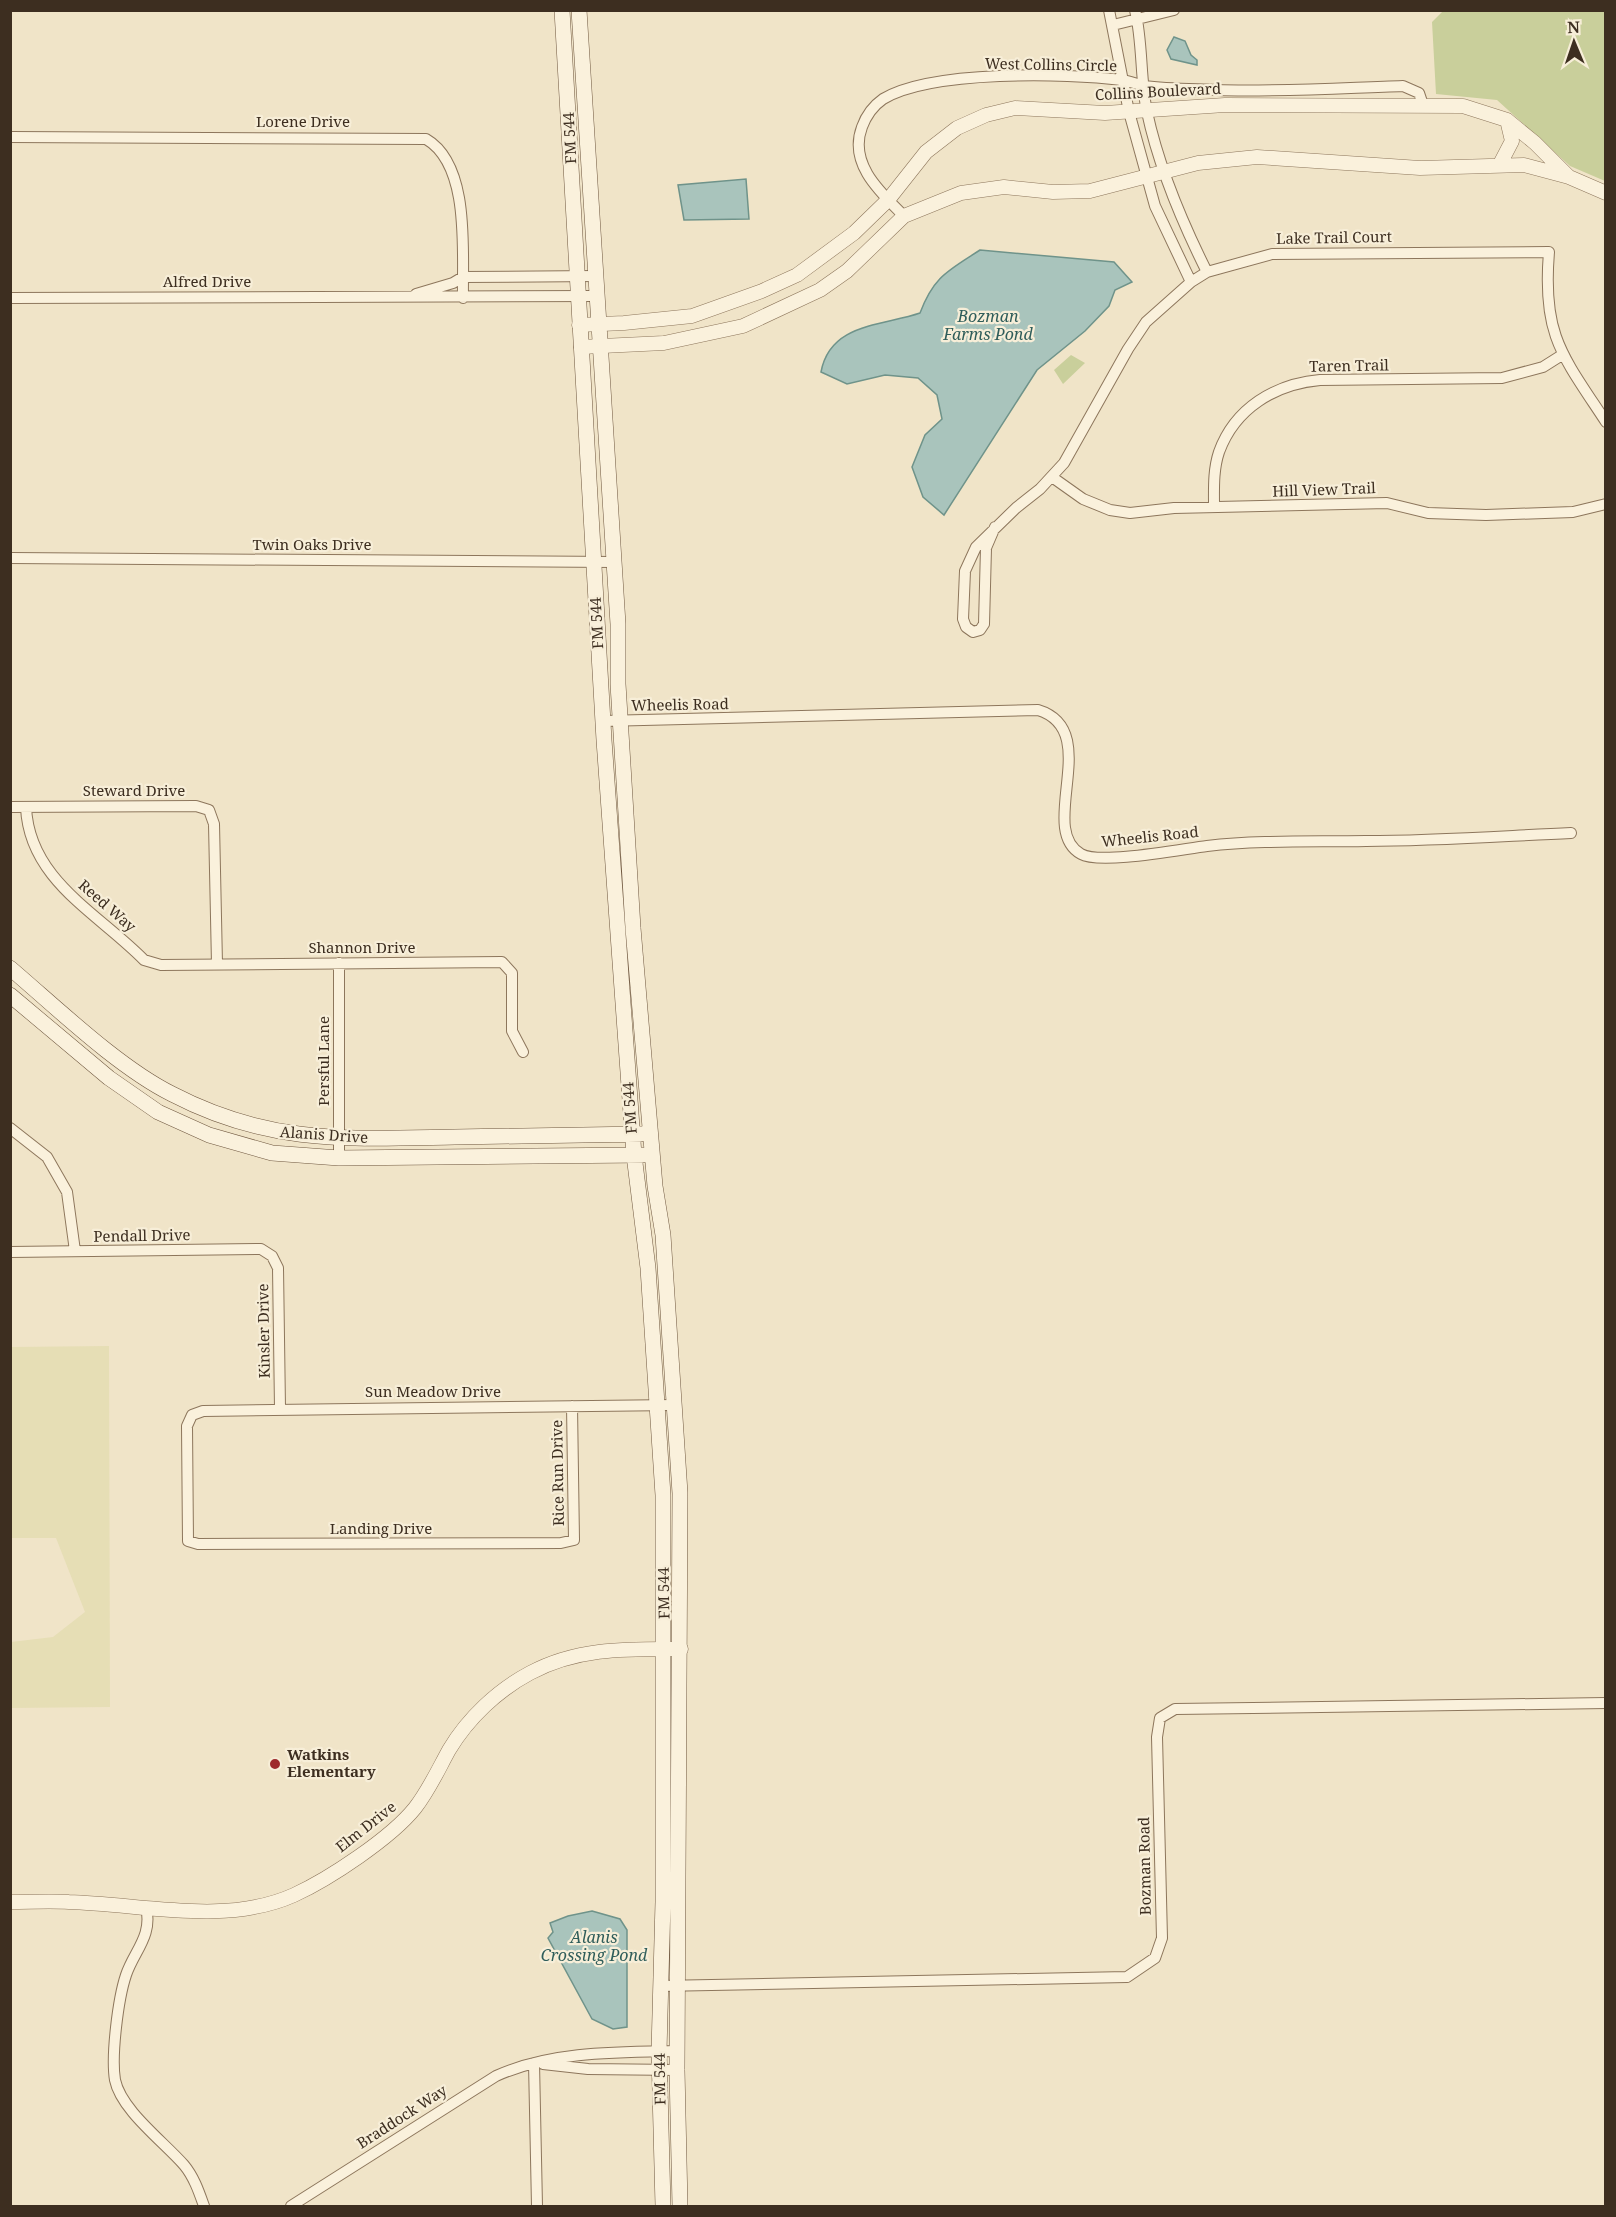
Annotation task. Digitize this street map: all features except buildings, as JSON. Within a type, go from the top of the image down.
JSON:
[{"type":"main road","name":"FM 544","points":[[562,10],[603,721],[633,1155],[648,1268],[663,1495],[663,1902],[659,1986],[663,2206]]},
{"type":"main road","name":"FM 544","points":[[579,10],[614,562],[620,721],[633,928],[652,1155],[663,1235],[680,1493],[681,1649],[677,2070],[680,2206]]},
{"type":"main road","name":"Alanis Drive","points":[[13,976],[133,1070],[171,1094],[221,1116],[277,1133],[339,1139],[651,1134]]},
{"type":"main road","name":"Alanis Drive","points":[[10,995],[109,1078],[159,1112],[209,1135],[272,1153],[339,1158],[652,1155]]},
{"type":"street","points":[[1109,10],[1129,112],[1146,177],[1155,206],[1191,282]]},
{"type":"street","points":[[1113,25],[1136,15],[1174,10]]},
{"type":"street","points":[[1136,15],[1147,110],[1163,171],[1173,202],[1207,272]]},
{"type":"street","name":"West Collins Circle","points":[[904,216],[873,184],[862,163],[858,138],[866,116],[882,100],[908,89],[952,81],[1011,77],[1123,81],[1144,86],[1228,90],[1403,86],[1419,93],[1423,105]]},
{"type":"street","name":"Collins Boulevard","points":[[579,324],[692,316],[773,287],[797,275],[854,233],[888,200],[926,152],[957,128],[986,114],[1015,108],[1105,113],[1225,105],[1279,107],[1423,105],[1476,108],[1507,120],[1535,143],[1569,177]]},
{"type":"street","points":[[1500,164],[1512,141],[1507,120]]},
{"type":"street","name":"Lorene Drive","points":[[10,137],[426,139],[432,142],[447,163],[459,191],[463,298]]},
{"type":"street","name":"Collins Boulevard","points":[[581,346],[664,343],[744,326],[820,290],[847,271],[904,216],[961,193],[1004,188],[1053,192],[1090,191],[1212,160],[1288,157],[1420,168],[1500,164],[1534,166],[1569,177],[1605,193]]},
{"type":"street","name":"Lake Trail Court","points":[[995,527],[986,548],[984,624],[980,630],[974,632],[966,627],[963,619],[965,571],[976,547],[995,527],[1052,477],[1076,444],[1146,322],[1191,282],[1207,272],[1240,261],[1296,252],[1549,252],[1547,276],[1550,318],[1562,355]]},
{"type":"street","name":"Alfred Drive","points":[[404,297],[441,288],[463,277],[596,276]]},
{"type":"street","points":[[773,287],[782,309]]},
{"type":"street","name":"Alfred Drive","points":[[10,298],[597,296]]},
{"type":"street","points":[[1562,355],[1605,422]]},
{"type":"street","name":"Taren Trail","points":[[1214,507],[1214,477],[1219,452],[1231,429],[1250,406],[1276,391],[1300,382],[1320,380],[1502,378],[1543,367],[1562,355]]},
{"type":"street","name":"Hill View Trail","points":[[1052,477],[1083,499],[1110,510],[1130,513],[1174,508],[1387,503],[1428,513],[1486,514],[1573,512],[1605,504]]},
{"type":"street","name":"Twin Oaks Drive","points":[[10,558],[614,562]]},
{"type":"street","name":"Wheelis Road","points":[[603,721],[1043,711],[1056,719],[1067,736],[1069,771],[1065,828],[1073,848],[1088,857],[1112,858],[1214,845],[1571,833]]},
{"type":"street","name":"Steward Drive","points":[[10,807],[196,806],[209,810],[214,824],[217,964]]},
{"type":"street","name":"Reed Way","points":[[26,807],[32,843],[43,866],[60,885],[144,960],[161,965],[217,964]]},
{"type":"street","name":"Shannon Drive","points":[[217,964],[497,962],[507,965],[512,974],[512,1031],[524,1052]]},
{"type":"street","name":"Persful Lane","points":[[339,963],[339,1158]]},
{"type":"street","points":[[10,1128],[47,1157],[67,1192],[75,1251]]},
{"type":"street","name":"Pendall Drive","points":[[10,1252],[261,1249],[272,1256]]},
{"type":"street","name":"Kinsler Drive","points":[[272,1256],[278,1268],[280,1408]]},
{"type":"street","name":"Sun Meadow Drive","points":[[188,1541],[187,1426],[192,1415],[203,1411],[280,1408],[675,1405]]},
{"type":"street","name":"Rice Run Drive","points":[[572,1406],[574,1540]]},
{"type":"street","name":"Landing Drive","points":[[188,1541],[210,1544],[561,1543],[574,1540]]},
{"type":"street","name":"Elm Drive","points":[[10,1902],[70,1902],[214,1911],[248,1909],[293,1895],[363,1853],[400,1823],[427,1792],[450,1748],[466,1726],[506,1688],[552,1663],[591,1652],[634,1648],[681,1649]]},
{"type":"street","name":"Bozman Road","points":[[659,1986],[1127,1977],[1155,1958],[1162,1938],[1157,1737],[1160,1718],[1175,1709],[1605,1703]]},
{"type":"street","points":[[146,1907],[149,1919],[146,1936],[126,1973],[122,1988],[116,2034],[115,2080],[123,2100],[185,2166],[197,2186],[204,2206]]},
{"type":"street","name":"Braddock Way","points":[[291,2206],[496,2076],[534,2063],[567,2056],[678,2051]]},
{"type":"street","points":[[534,2063],[537,2206]]},
{"type":"street","name":"Braddock Way","points":[[534,2063],[588,2069],[677,2070]]},
{"type":"shaded area","points":[[109,1346],[110,1707],[11,1708],[11,1642],[53,1637],[85,1612],[56,1538],[11,1538],[11,1347]]},
{"type":"green space","points":[[1443,11],[1605,11],[1605,181],[1570,166],[1497,100],[1436,94],[1432,22]]},
{"type":"green space","points":[[1071,355],[1085,363],[1063,384],[1054,370]]},
{"type":"water","points":[[1174,37],[1185,41],[1191,55],[1197,60],[1197,65],[1171,59],[1167,50]]},
{"type":"water","points":[[746,179],[749,219],[684,220],[678,185]]},
{"type":"water","name":"Bozman Farms Pond","points":[[980,250],[1114,262],[1132,282],[1115,290],[1109,306],[1085,331],[1037,370],[944,515],[923,497],[912,467],[925,435],[942,419],[937,395],[918,378],[885,375],[847,384],[821,372],[826,356],[846,335],[874,324],[920,313],[937,282],[951,269]]},
{"type":"water","name":"Alanis Crossing Pond","points":[[592,1911],[620,1919],[627,1930],[627,2027],[613,2029],[592,2019],[548,1938],[553,1932],[550,1923]]},
{"type":"place","name":"Watkins Elementary","points":[[275,1764]]}]
